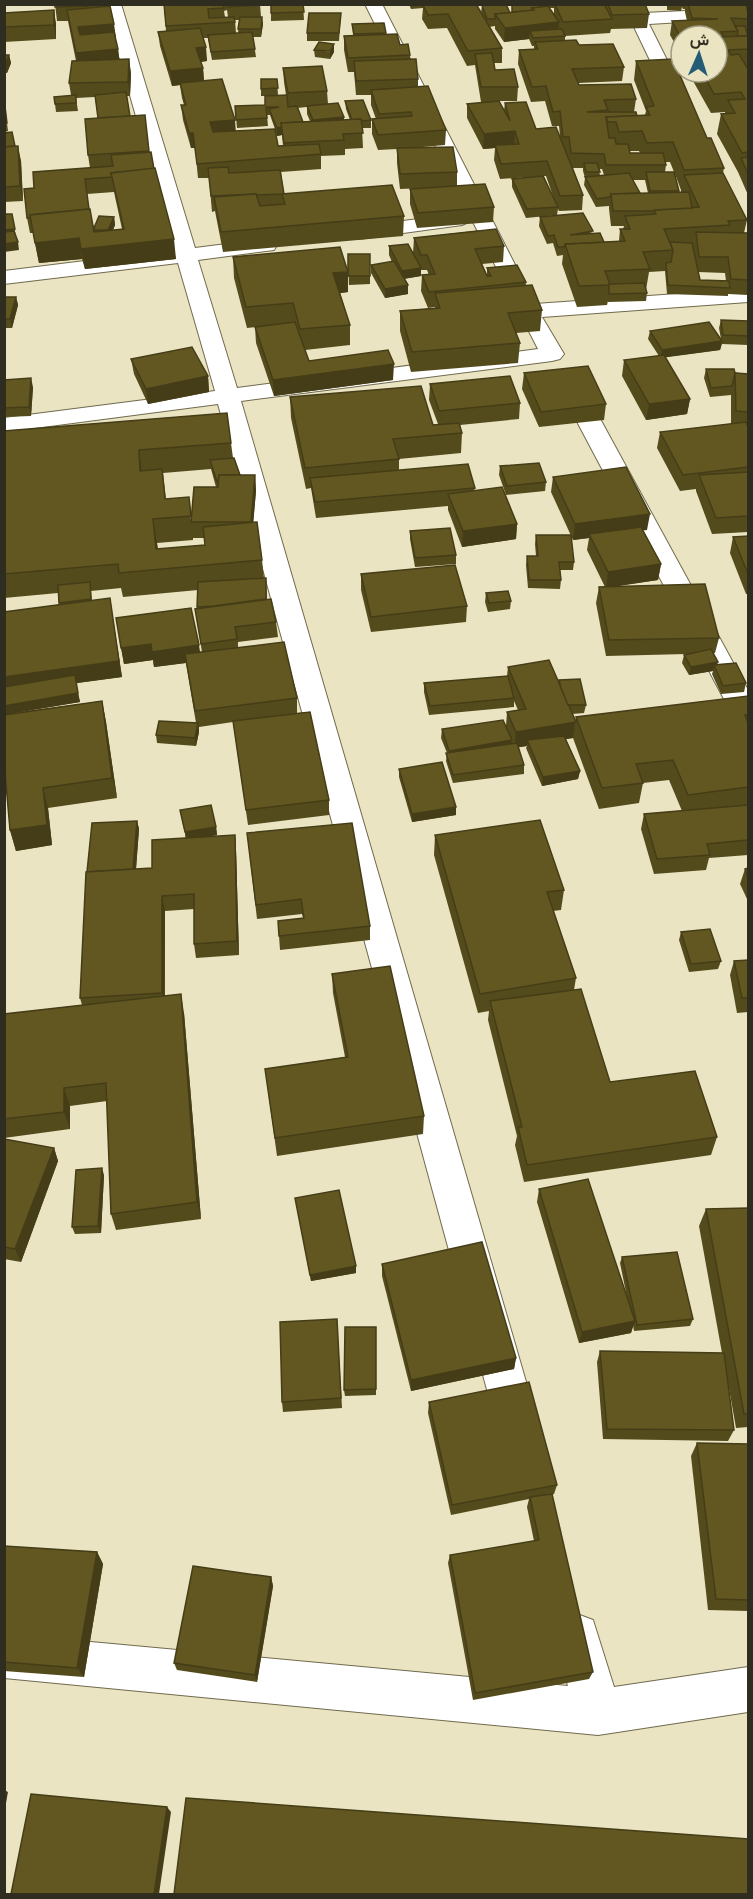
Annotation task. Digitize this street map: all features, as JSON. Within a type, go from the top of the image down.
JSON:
[{"type":"street","points":[[112,4],[228,396],[527,1458]]},
{"type":"street","points":[[373,4],[528,312],[748,716]]},
{"type":"street","points":[[685,114],[634,12],[748,13]]},
{"type":"street","points":[[340,235],[482,217]]},
{"type":"street","points":[[4,278],[292,242]]},
{"type":"street","points":[[528,312],[748,295]]},
{"type":"street","points":[[4,425],[552,354]]},
{"type":"street","points":[[569,1608],[598,1712]]},
{"type":"street","points":[[4,1656],[598,1712],[748,1690]]},
{"type":"building","points":[[55,4],[89,4],[89,6],[55,7]]},
{"type":"building","points":[[164,4],[223,4],[224,8],[208,9],[209,18],[234,17],[235,22],[166,26]]},
{"type":"building","points":[[227,4],[260,4],[260,5],[228,7]]},
{"type":"building","points":[[271,4],[303,4],[304,12],[271,13]]},
{"type":"building","points":[[476,4],[502,48],[468,51],[448,14],[428,15],[423,5]]},
{"type":"building","points":[[506,4],[510,13],[495,14],[495,19],[487,19],[482,5]]},
{"type":"building","points":[[512,4],[544,4],[544,7],[532,8],[532,11],[512,12]]},
{"type":"building","points":[[555,4],[604,4],[612,19],[563,22]]},
{"type":"building","points":[[608,4],[645,4],[649,14],[612,15]]},
{"type":"building","points":[[688,4],[746,4],[748,13],[748,19],[731,18],[738,31],[729,32],[729,24],[674,24],[672,21],[718,19],[692,18]]},
{"type":"building","points":[[110,6],[114,24],[78,27],[80,35],[114,32],[118,49],[76,53],[67,10]]},
{"type":"building","points":[[548,6],[559,22],[505,28],[495,14],[534,10],[532,8]]},
{"type":"building","points":[[54,10],[54,25],[4,27],[4,13]]},
{"type":"building","points":[[309,13],[341,13],[339,33],[307,33]]},
{"type":"building","points":[[240,17],[262,17],[261,29],[238,29]]},
{"type":"building","points":[[384,23],[386,33],[354,34],[352,24]]},
{"type":"building","points":[[735,26],[745,26],[748,36],[737,36],[738,31]]},
{"type":"building","points":[[200,28],[206,47],[196,48],[203,68],[170,71],[158,32]]},
{"type":"building","points":[[562,29],[565,36],[533,38],[530,31]]},
{"type":"building","points":[[252,32],[255,49],[211,52],[208,35]]},
{"type":"building","points":[[397,34],[400,45],[408,44],[410,55],[348,58],[344,36]]},
{"type":"building","points":[[748,36],[748,49],[729,50],[729,37]]},
{"type":"building","points":[[576,40],[579,45],[613,44],[624,67],[572,69],[579,85],[631,84],[636,99],[604,100],[608,110],[587,112],[636,112],[637,116],[606,117],[609,138],[615,138],[616,144],[628,144],[630,153],[663,153],[666,165],[606,165],[604,154],[571,153],[569,137],[563,137],[560,111],[553,112],[546,86],[532,87],[519,50],[538,49],[535,42]]},
{"type":"building","points":[[319,42],[334,44],[330,51],[314,50]]},
{"type":"building","points":[[729,52],[731,55],[739,54],[748,69],[748,152],[742,153],[721,114],[735,113],[728,100],[745,99],[741,92],[714,94],[709,84],[729,84]]},
{"type":"building","points":[[492,53],[495,70],[514,69],[518,87],[481,87],[475,54]]},
{"type":"building","points":[[4,55],[9,55],[5,65],[4,65]]},
{"type":"building","points":[[129,59],[128,82],[69,83],[72,61]]},
{"type":"building","points":[[416,59],[418,79],[356,81],[354,61]]},
{"type":"building","points":[[669,59],[669,84],[684,84],[707,138],[711,138],[724,168],[684,170],[673,142],[647,143],[642,131],[619,132],[616,122],[608,122],[606,117],[650,115],[646,107],[654,106],[636,61]]},
{"type":"building","points":[[322,66],[327,91],[288,93],[283,68]]},
{"type":"building","points":[[222,79],[235,120],[210,122],[213,132],[275,129],[278,146],[319,144],[321,154],[197,164],[193,133],[189,133],[181,105],[186,105],[180,83]]},
{"type":"building","points":[[261,79],[277,79],[278,88],[261,89]]},
{"type":"building","points":[[428,86],[446,130],[378,135],[372,119],[412,116],[411,112],[379,114],[371,90]]},
{"type":"building","points":[[126,92],[130,116],[98,118],[95,95]]},
{"type":"building","points":[[76,95],[76,103],[55,104],[54,97]]},
{"type":"building","points":[[287,95],[288,107],[297,106],[303,122],[281,123],[282,127],[277,128],[269,109],[279,107],[266,107],[267,118],[236,120],[235,106],[265,105],[265,96]]},
{"type":"building","points":[[4,98],[7,123],[4,123]]},
{"type":"building","points":[[363,100],[371,120],[352,120],[345,101]]},
{"type":"building","points":[[499,101],[510,121],[505,103],[526,102],[536,129],[556,127],[583,195],[560,196],[547,161],[501,164],[495,145],[519,144],[515,131],[484,134],[467,104]]},
{"type":"building","points":[[338,103],[344,117],[313,120],[307,106]]},
{"type":"building","points":[[145,115],[149,151],[88,155],[85,119]]},
{"type":"building","points":[[361,119],[363,133],[343,134],[344,140],[284,143],[281,123]]},
{"type":"building","points":[[12,132],[15,146],[4,147],[4,133]]},
{"type":"building","points":[[18,146],[20,186],[4,187],[4,147]]},
{"type":"building","points":[[453,147],[457,172],[400,174],[397,148]]},
{"type":"building","points":[[151,152],[154,169],[111,173],[112,177],[85,179],[89,209],[30,215],[31,218],[27,218],[24,189],[34,188],[33,172],[113,166],[111,155]]},
{"type":"building","points":[[748,157],[748,174],[741,158]]},
{"type":"building","points":[[584,163],[597,163],[600,172],[586,172]]},
{"type":"building","points":[[228,167],[229,173],[280,170],[284,194],[211,196],[208,168]]},
{"type":"building","points":[[155,168],[174,239],[81,249],[79,238],[35,243],[30,215],[90,209],[94,232],[124,229],[111,173]]},
{"type":"building","points":[[646,172],[674,172],[679,191],[650,191]]},
{"type":"building","points":[[629,173],[640,193],[611,194],[610,197],[597,199],[585,177]]},
{"type":"building","points":[[723,173],[747,220],[728,221],[730,225],[664,229],[673,250],[643,252],[650,269],[605,271],[610,285],[579,286],[565,244],[625,241],[620,229],[630,229],[625,216],[656,214],[654,210],[699,207],[684,175]]},
{"type":"building","points":[[543,176],[558,207],[527,209],[512,179]]},
{"type":"building","points":[[485,184],[494,207],[418,213],[410,189]]},
{"type":"building","points":[[392,185],[404,216],[221,232],[214,197],[256,194],[260,206],[285,204],[282,194]]},
{"type":"building","points":[[689,192],[692,208],[613,211],[611,194]]},
{"type":"building","points":[[583,213],[593,231],[570,235],[600,233],[604,242],[565,244],[564,247],[558,247],[554,235],[548,236],[540,217]]},
{"type":"building","points":[[4,214],[12,214],[15,229],[4,230]]},
{"type":"building","points":[[99,216],[114,217],[108,230],[94,230]]},
{"type":"building","points":[[496,229],[504,246],[475,249],[487,276],[491,276],[487,268],[517,265],[526,282],[429,292],[422,275],[435,274],[427,255],[421,255],[414,238]]},
{"type":"building","points":[[14,231],[18,242],[4,244],[4,232]]},
{"type":"building","points":[[696,232],[748,233],[748,280],[731,279],[728,257],[699,257]]},
{"type":"building","points":[[670,242],[692,243],[700,280],[729,281],[730,288],[668,285],[666,263],[671,262],[673,250]]},
{"type":"building","points":[[408,244],[421,268],[402,271],[389,246]]},
{"type":"building","points":[[340,247],[348,272],[333,273],[350,325],[300,329],[293,303],[246,307],[233,257]]},
{"type":"building","points":[[348,254],[370,254],[370,276],[348,276]]},
{"type":"building","points":[[394,261],[408,285],[385,289],[371,265]]},
{"type":"building","points":[[644,283],[647,293],[609,294],[609,284]]},
{"type":"building","points":[[532,285],[542,310],[508,313],[520,343],[412,352],[400,311],[440,308],[435,293]]},
{"type":"building","points":[[4,297],[16,297],[10,319],[4,319]]},
{"type":"building","points":[[721,320],[748,321],[748,336],[723,335]]},
{"type":"building","points":[[295,322],[309,361],[388,350],[394,364],[273,380],[255,327]]},
{"type":"building","points":[[709,322],[722,341],[662,350],[650,331]]},
{"type":"building","points":[[192,347],[208,376],[146,389],[131,359]]},
{"type":"building","points":[[664,355],[690,399],[649,404],[624,360]]},
{"type":"building","points":[[588,366],[606,404],[541,412],[524,373]]},
{"type":"building","points":[[706,369],[734,369],[732,386],[711,388]]},
{"type":"building","points":[[735,373],[748,374],[748,412],[736,411]]},
{"type":"building","points":[[510,376],[520,403],[439,411],[430,384]]},
{"type":"building","points":[[31,378],[29,407],[4,408],[4,380]]},
{"type":"building","points":[[421,386],[433,425],[459,423],[462,433],[393,439],[399,459],[305,468],[290,397]]},
{"type":"building","points":[[227,413],[231,443],[139,450],[140,471],[162,469],[165,499],[189,497],[191,516],[153,519],[156,549],[205,545],[203,527],[257,522],[262,560],[119,573],[118,564],[4,574],[4,431]]},
{"type":"building","points":[[746,422],[748,467],[683,475],[660,432]]},
{"type":"building","points":[[234,458],[240,475],[219,475],[217,482],[210,460]]},
{"type":"building","points":[[539,463],[546,482],[507,486],[500,466]]},
{"type":"building","points":[[468,464],[475,488],[315,502],[310,478]]},
{"type":"building","points":[[626,467],[650,514],[575,524],[553,477]]},
{"type":"building","points":[[748,472],[748,516],[716,518],[699,475]]},
{"type":"building","points":[[219,475],[255,475],[251,522],[191,522],[194,487],[218,487]]},
{"type":"building","points":[[502,487],[517,524],[463,531],[448,494]]},
{"type":"building","points":[[641,527],[661,564],[608,572],[589,534]]},
{"type":"building","points":[[450,528],[456,555],[415,558],[410,531]]},
{"type":"building","points":[[536,535],[571,535],[574,562],[559,562],[561,580],[529,580],[527,556],[538,556]]},
{"type":"building","points":[[748,536],[748,574],[733,537]]},
{"type":"building","points":[[455,565],[467,606],[371,617],[361,574]]},
{"type":"building","points":[[266,578],[266,599],[197,607],[198,582]]},
{"type":"building","points":[[90,582],[91,599],[59,603],[58,585]]},
{"type":"building","points":[[705,584],[719,638],[609,640],[599,587]]},
{"type":"building","points":[[508,591],[511,601],[489,603],[486,593]]},
{"type":"building","points":[[110,598],[119,661],[4,677],[4,612]]},
{"type":"building","points":[[271,599],[276,622],[235,627],[237,639],[201,644],[195,609]]},
{"type":"building","points":[[191,608],[199,645],[152,652],[151,644],[121,648],[116,618]]},
{"type":"building","points":[[284,642],[297,698],[195,711],[185,654]]},
{"type":"building","points":[[711,649],[718,662],[691,667],[684,655]]},
{"type":"building","points":[[549,660],[576,722],[516,732],[507,712],[526,709],[508,667]]},
{"type":"building","points":[[736,663],[746,683],[723,686],[714,665]]},
{"type":"building","points":[[75,675],[78,693],[4,706],[4,687]]},
{"type":"building","points":[[508,676],[514,698],[430,706],[424,683]]},
{"type":"building","points":[[580,679],[586,705],[568,705],[559,680]]},
{"type":"building","points":[[748,696],[748,715],[745,715],[748,723],[748,787],[688,795],[673,760],[636,764],[643,783],[602,788],[576,717]]},
{"type":"building","points":[[102,701],[112,778],[43,788],[47,825],[10,830],[4,761],[4,715]]},
{"type":"building","points":[[310,712],[329,800],[246,810],[233,721]]},
{"type":"building","points":[[503,720],[512,740],[449,751],[442,729]]},
{"type":"building","points":[[159,721],[198,723],[195,738],[156,735]]},
{"type":"building","points":[[564,736],[580,771],[543,777],[527,740]]},
{"type":"building","points":[[517,743],[524,765],[453,775],[446,753]]},
{"type":"building","points":[[442,762],[456,807],[412,814],[399,769]]},
{"type":"building","points":[[211,805],[216,827],[185,832],[180,810]]},
{"type":"building","points":[[748,805],[748,840],[707,844],[710,855],[657,859],[644,814]]},
{"type":"building","points":[[540,820],[564,890],[547,892],[576,978],[480,994],[435,835]]},
{"type":"building","points":[[137,821],[133,869],[87,872],[92,823]]},
{"type":"building","points":[[352,823],[370,926],[279,936],[278,921],[304,918],[301,899],[256,905],[247,833]]},
{"type":"building","points":[[235,835],[237,941],[194,944],[194,894],[162,896],[162,993],[80,998],[86,872],[152,868],[152,840]]},
{"type":"building","points":[[710,929],[721,961],[691,964],[681,932]]},
{"type":"building","points":[[748,960],[748,998],[742,998],[734,961]]},
{"type":"building","points":[[390,966],[424,1116],[275,1138],[265,1069],[348,1057],[332,974]]},
{"type":"building","points":[[581,989],[610,1082],[695,1071],[717,1137],[527,1165],[518,1127],[522,1127],[490,1001]]},
{"type":"building","points":[[181,994],[197,1202],[111,1214],[106,1083],[64,1088],[64,1112],[4,1119],[4,1014]]},
{"type":"building","points":[[4,1139],[54,1148],[15,1249],[4,1247]]},
{"type":"building","points":[[102,1168],[98,1226],[72,1227],[76,1170]]},
{"type":"building","points":[[588,1179],[635,1321],[582,1332],[539,1189]]},
{"type":"building","points":[[339,1190],[356,1266],[310,1275],[295,1198]]},
{"type":"building","points":[[748,1208],[748,1414],[744,1414],[706,1209]]},
{"type":"building","points":[[482,1242],[516,1358],[411,1380],[382,1264]]},
{"type":"building","points":[[677,1252],[693,1319],[637,1325],[622,1257]]},
{"type":"building","points":[[337,1319],[341,1398],[282,1402],[280,1322]]},
{"type":"building","points":[[345,1327],[376,1327],[376,1389],[344,1390]]},
{"type":"building","points":[[600,1351],[724,1353],[734,1430],[607,1429]]},
{"type":"building","points":[[529,1382],[557,1485],[452,1505],[429,1402]]},
{"type":"building","points":[[697,1443],[748,1444],[748,1600],[716,1599]]},
{"type":"building","points":[[552,1494],[593,1672],[475,1693],[450,1555],[539,1540],[530,1497]]},
{"type":"building","points":[[4,1546],[97,1552],[77,1668],[4,1662]]},
{"type":"building","points":[[193,1566],[271,1577],[255,1675],[174,1663]]},
{"type":"building","points":[[31,1794],[167,1807],[154,1894],[11,1894]]},
{"type":"building","points":[[186,1798],[748,1839],[748,1894],[174,1894]]}]
